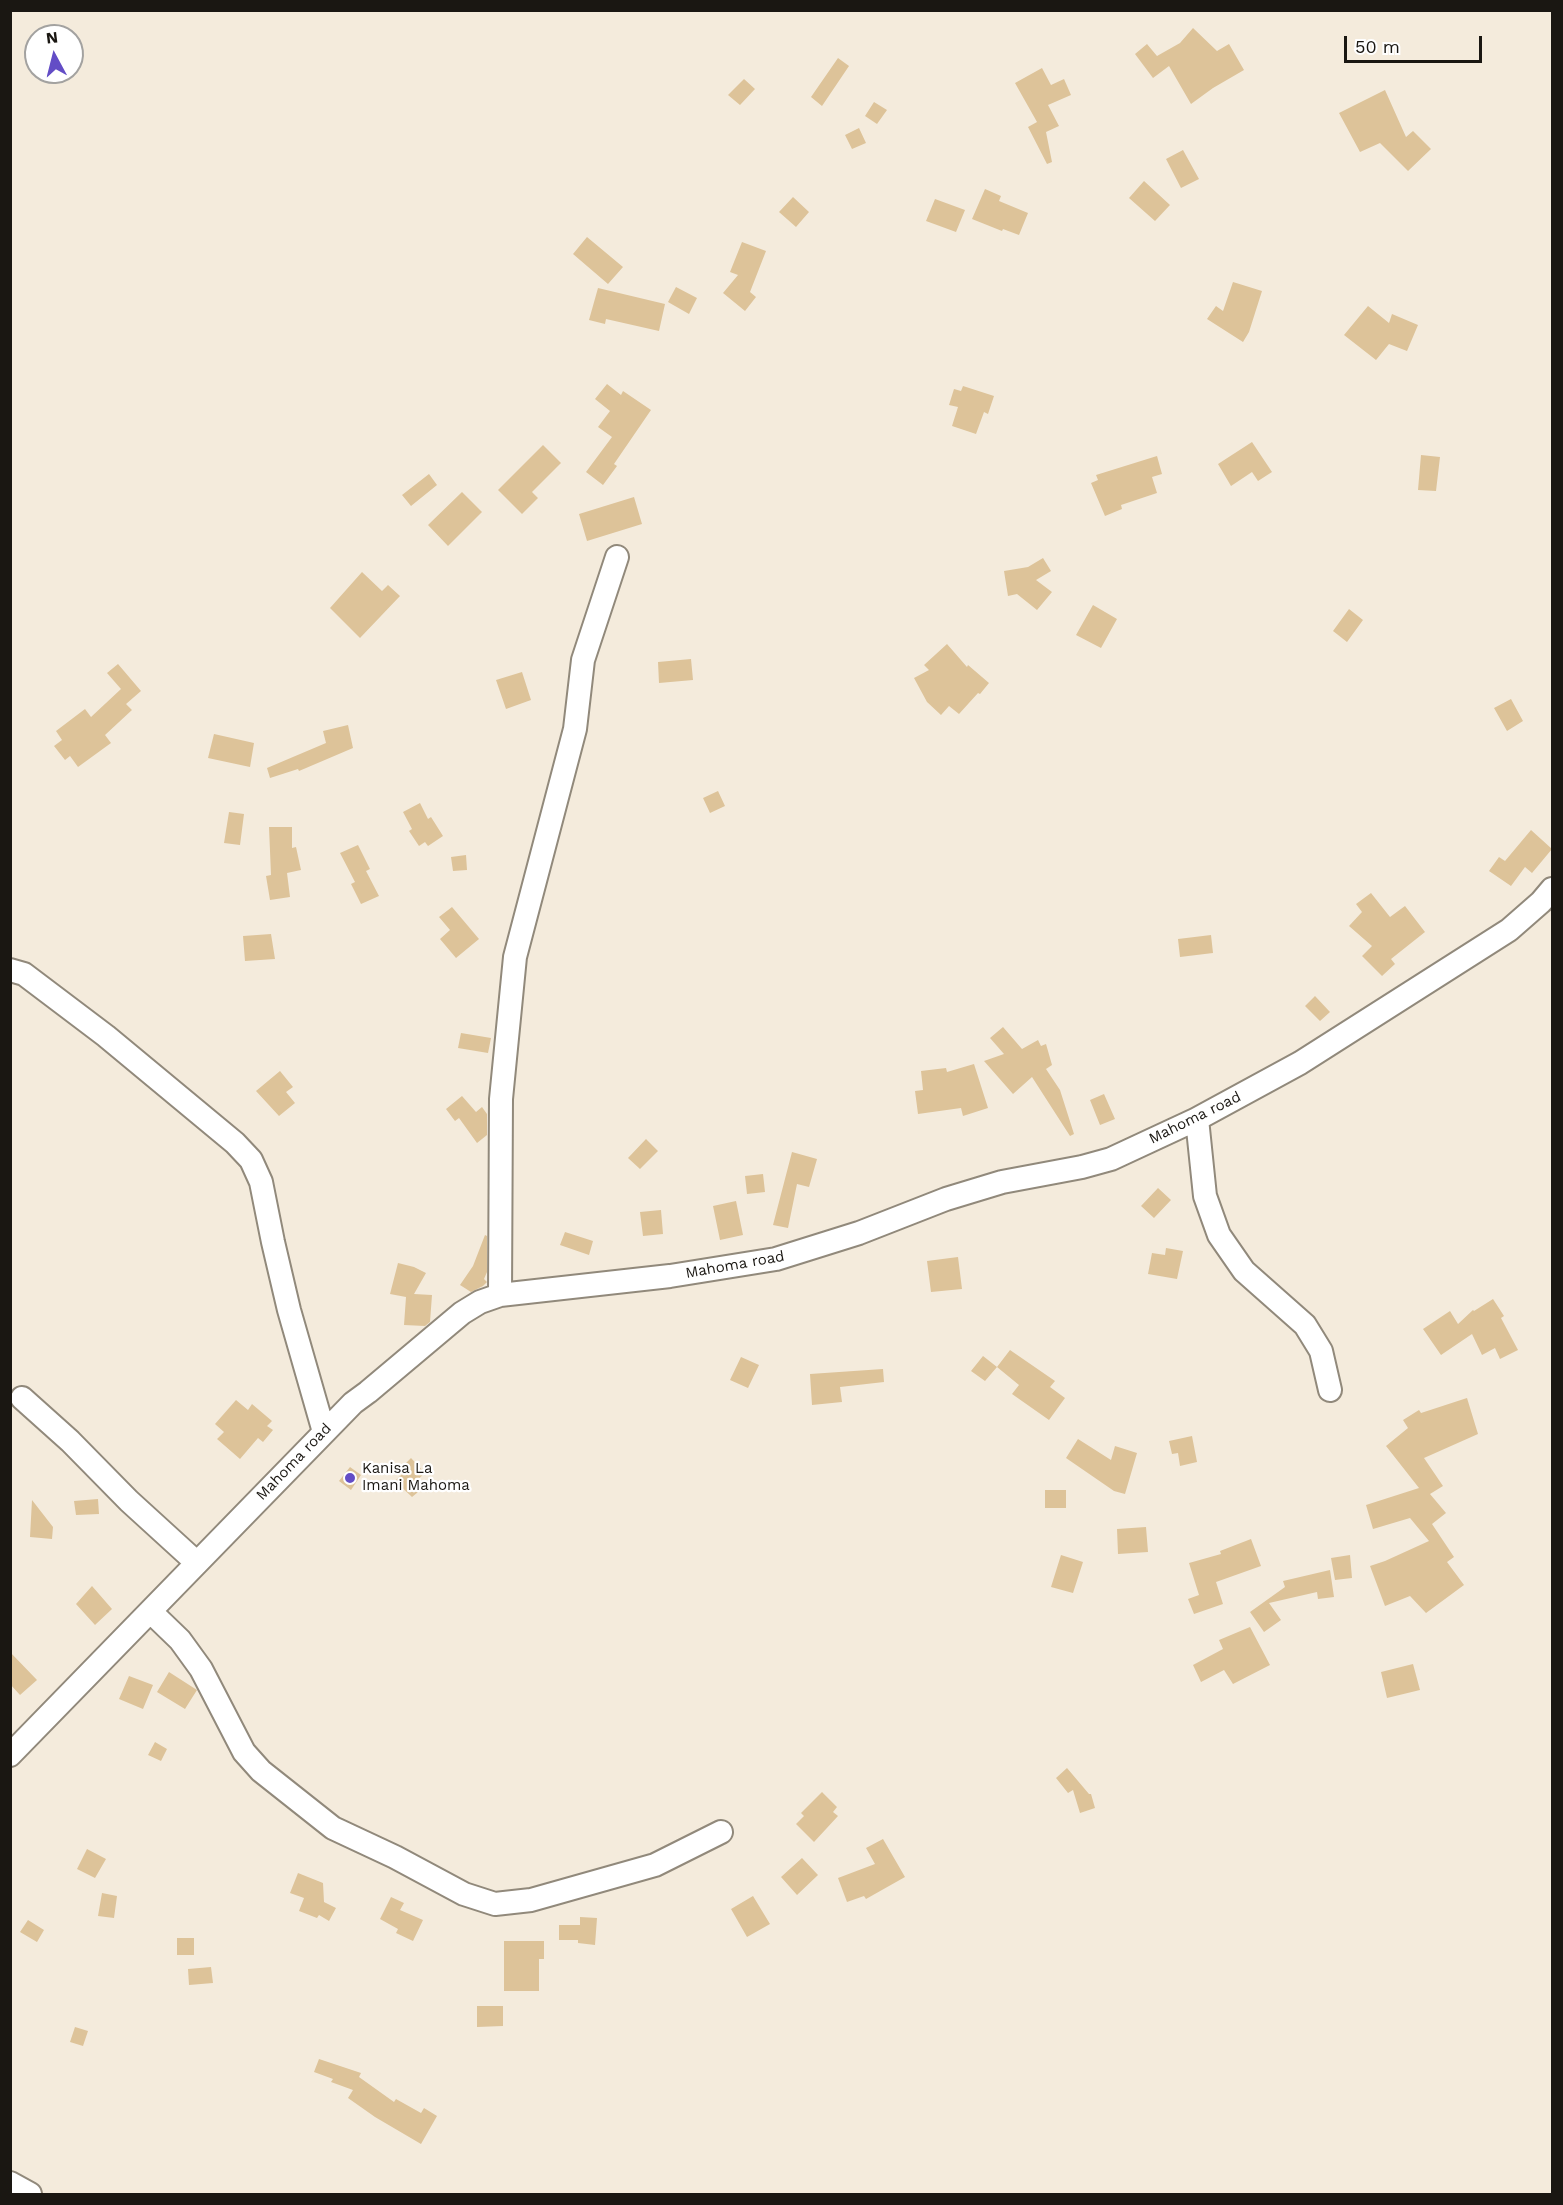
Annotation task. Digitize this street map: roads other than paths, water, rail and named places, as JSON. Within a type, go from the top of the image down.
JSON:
[{"type":"street","points":[[500,1295],[501,1099],[515,957],[575,729],[583,660],[617,557]]},
{"type":"street","name":"Mahoma road","points":[[10,1755],[353,1403],[462,1313],[480,1302],[500,1295],[670,1276],[776,1259],[859,1233],[946,1199],[1002,1182],[1082,1167],[1111,1159],[1197,1119],[1300,1063],[1509,930],[1541,902],[1552,889]]},
{"type":"street","points":[[10,970],[24,974],[106,1036],[235,1143],[251,1160],[261,1182],[286,1299],[324,1432]]},
{"type":"street","points":[[1197,1119],[1205,1196],[1220,1235],[1244,1271],[1305,1325],[1321,1351],[1330,1390]]},
{"type":"street","points":[[22,1398],[197,1563]]},
{"type":"street","points":[[151,1612],[180,1640],[201,1670],[244,1752],[261,1772],[333,1828],[395,1857],[464,1894],[495,1904],[531,1900],[655,1865],[721,1832]]},
{"type":"street","points":[[10,2183],[30,2194]]},
{"type":"place","name":"Kanisa La Imani Mahoma","points":[[350,1478]]}]
